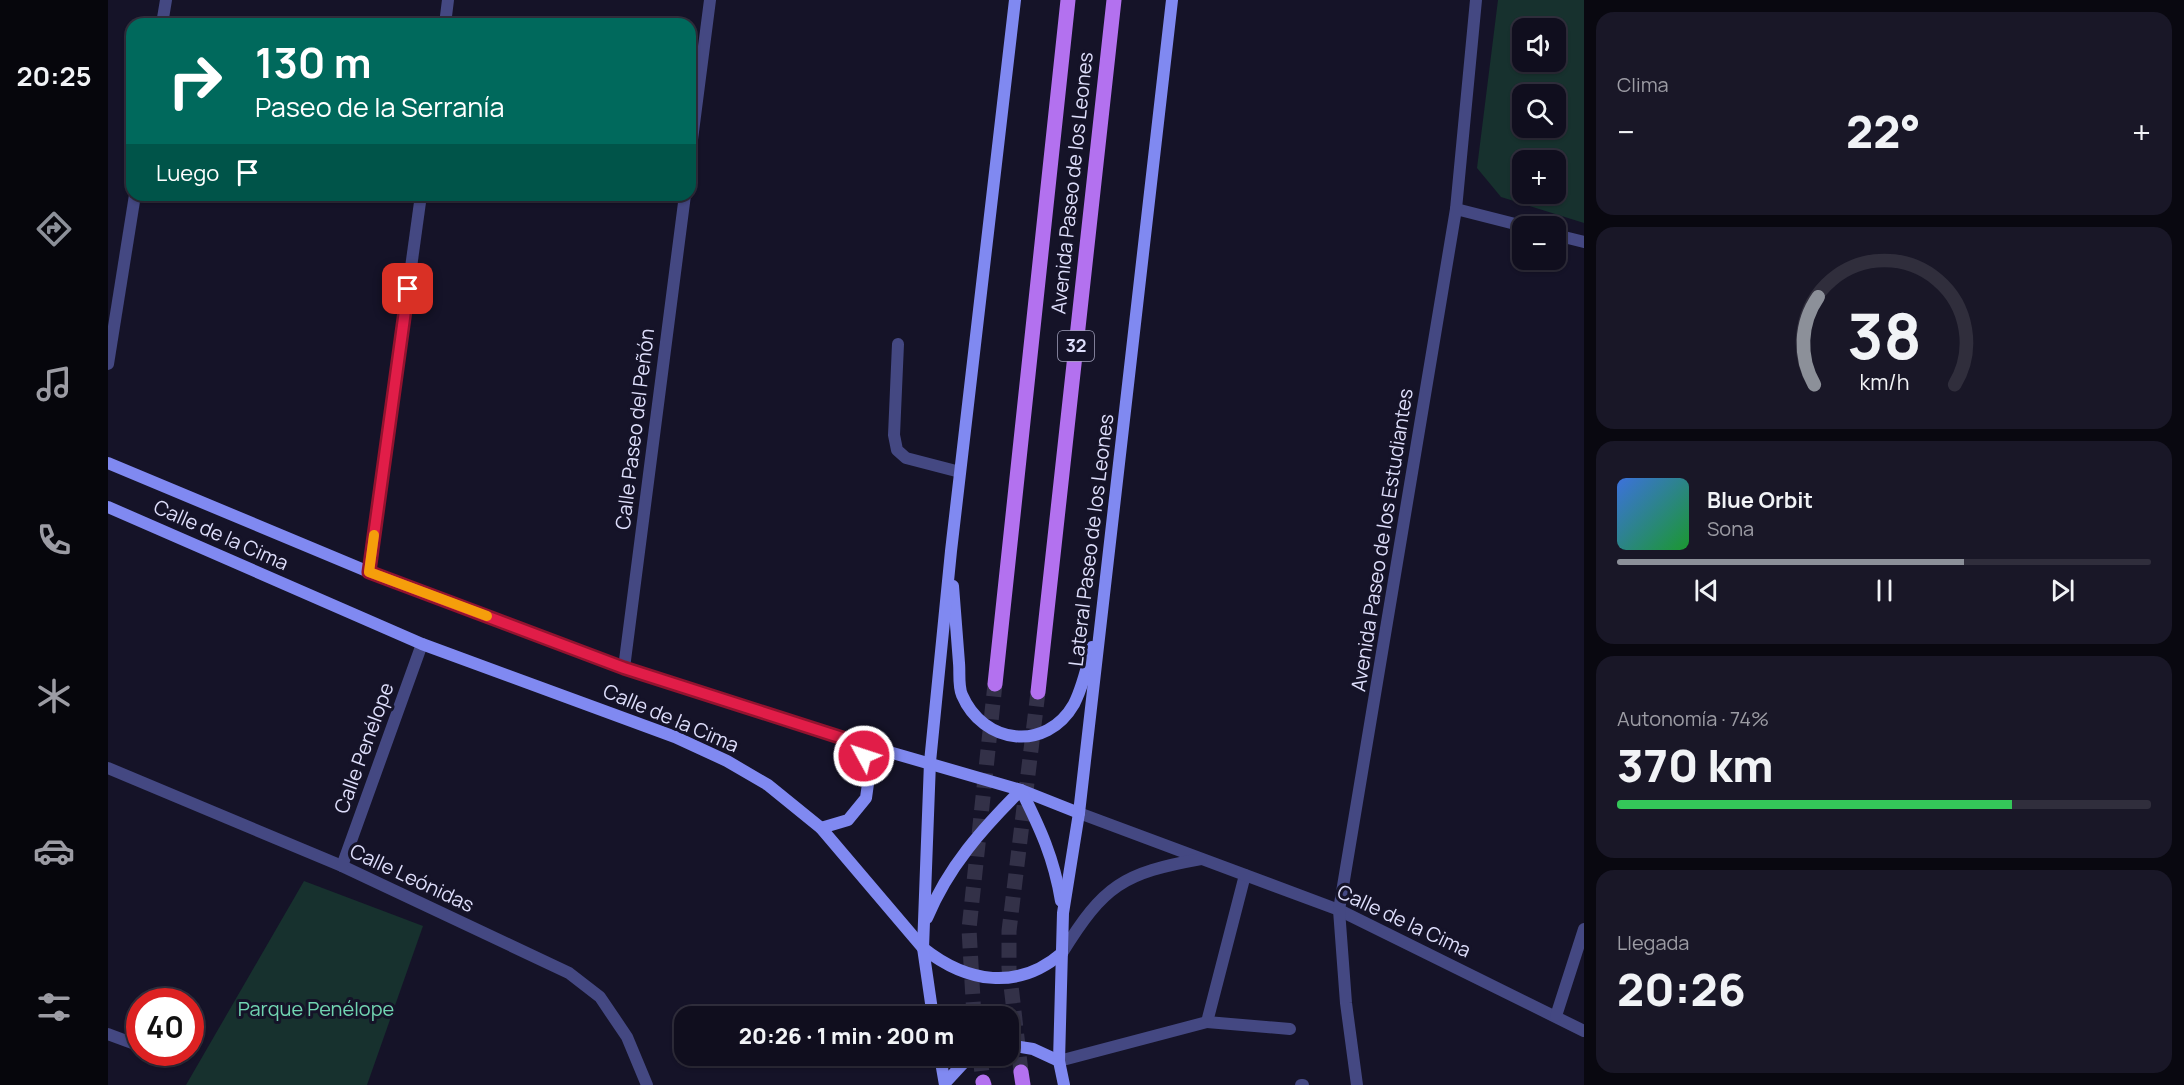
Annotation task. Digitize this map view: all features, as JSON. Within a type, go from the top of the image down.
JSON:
[{"type":"main road","name":"Avenida Paseo de los Leones","points":[[995,684],[1068,0]]},
{"type":"main road","name":"Avenida Paseo de los Leones","points":[[1038,692],[1114,0]]},
{"type":"street","points":[[163,18],[166,0]]},
{"type":"street","points":[[446,18],[448,0]]},
{"type":"street","points":[[696,108],[710,0]]},
{"type":"street","points":[[931,1006],[923,948],[930,762],[951,551],[1015,0]]},
{"type":"street","name":"Lateral Paseo de los Leones","points":[[1064,1085],[1059,1061],[1063,913],[1079,813],[1172,0]]},
{"type":"street","name":"Avenida Paseo de los Estudiantes","points":[[1357,1085],[1346,1003],[1339,910],[1456,209],[1476,0]]},
{"type":"street","points":[[108,364],[134,201]]},
{"type":"street","points":[[369,572],[420,201]]},
{"type":"street","name":"Calle Paseo del Peñón","points":[[624,668],[684,201]]},
{"type":"street","points":[[1456,209],[1512,223]]},
{"type":"street","points":[[1566,238],[1584,242]]},
{"type":"street","points":[[898,344],[894,435],[897,450],[906,459],[960,472]]},
{"type":"street","name":"Calle de la Cima","points":[[108,463],[369,572],[624,668],[858,743],[1021,790],[1339,910],[1584,1031]]},
{"type":"street","name":"Calle de la Cima","points":[[108,507],[422,644],[675,737],[727,761],[768,785],[821,828],[923,948],[942,963],[964,972],[986,977],[1028,975],[1047,966],[1062,953],[1092,909],[1114,887],[1134,874],[1202,859]]},
{"type":"street","points":[[951,551],[961,693],[976,718],[1000,733],[1021,739],[1052,728],[1073,706],[1084,679],[1105,590]]},
{"type":"street","name":"Calle Penélope","points":[[342,866],[422,644]]},
{"type":"street","points":[[821,828],[848,820],[866,798],[870,769],[858,743]]},
{"type":"street","name":"Calle Leónidas","points":[[108,768],[342,866],[569,973],[600,997],[627,1037],[647,1085]]},
{"type":"street","points":[[924,925],[938,892],[964,849],[1021,790],[1055,867],[1063,913]]},
{"type":"street","points":[[1207,1022],[1245,875]]},
{"type":"street","points":[[1556,1016],[1584,929]]},
{"type":"street","points":[[1019,1047],[1033,1049],[1059,1061],[1207,1022],[1290,1029]]},
{"type":"street","points":[[108,1034],[126,1041]]},
{"type":"street","points":[[942,1066],[945,1084]]},
{"type":"street","points":[[945,1084],[961,1066]]},
{"type":"green space","points":[[1498,0],[1584,0],[1584,223],[1523,204],[1566,204],[1566,150],[1512,150],[1512,200],[1501,197],[1477,168]]},
{"type":"green space","name":"Parque Penélope","points":[[304,881],[423,926],[367,1085],[186,1085],[197,1066],[204,1066],[204,1054]]},
{"type":"tunnel","points":[[973,1006],[969,929],[995,684]]},
{"type":"tunnel","points":[[1021,1072],[1009,968],[1009,931],[1038,692]]},
{"type":"tunnel","points":[[981,1066],[983,1082]]},
{"type":"slow traffic","points":[[374,535],[369,572],[487,616]]},
{"type":"route","points":[[408,289],[369,572],[624,668],[858,743],[864,756]]}]
